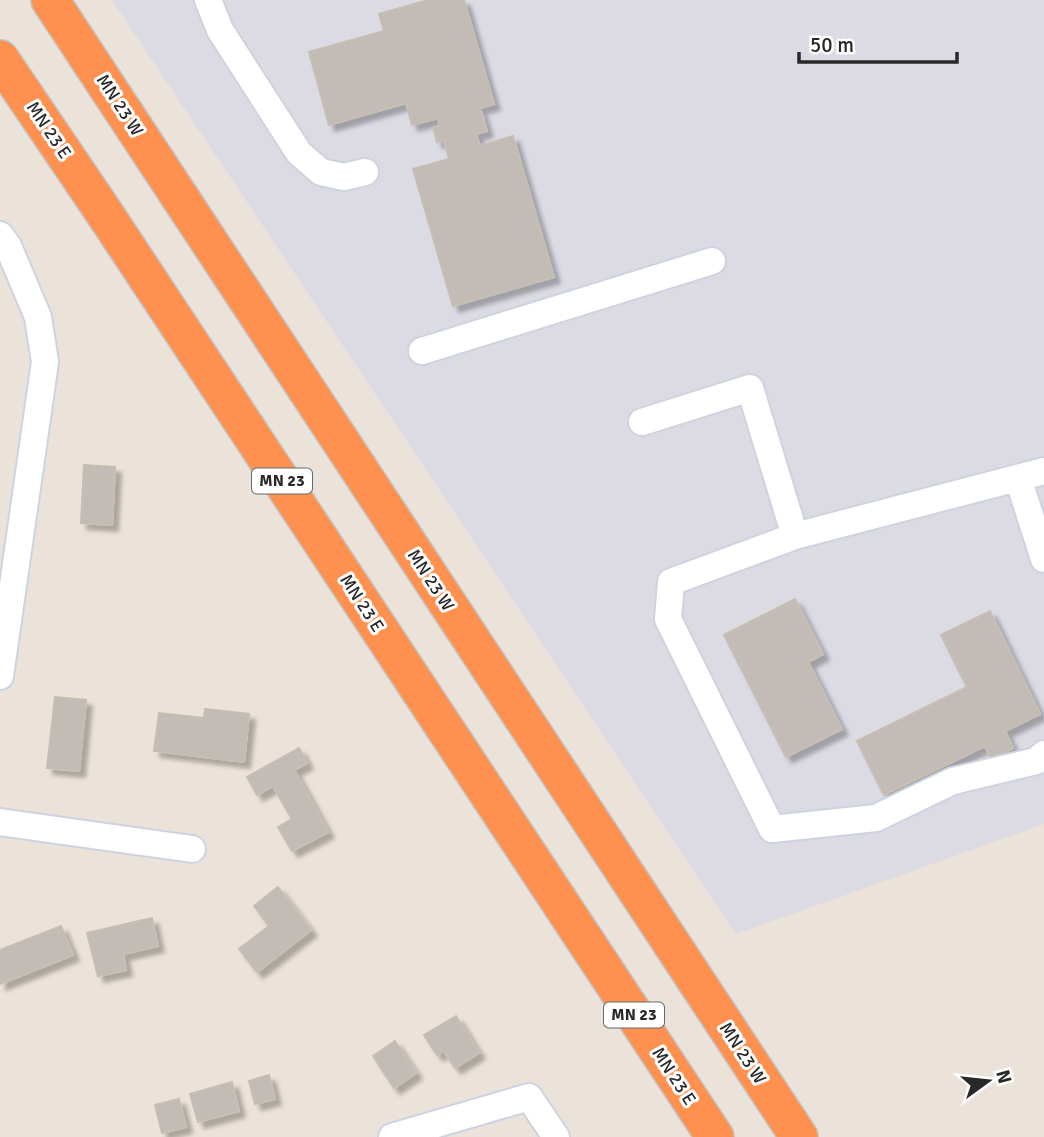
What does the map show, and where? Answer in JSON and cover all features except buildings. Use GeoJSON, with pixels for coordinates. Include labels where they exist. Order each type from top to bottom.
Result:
{"type":"FeatureCollection","features":[{"type":"Feature","properties":{"kind":"highway","name":"MN 23 W"},"geometry":{"type":"LineString","coordinates":[[57,10],[799,1137]]}},
{"type":"Feature","properties":{"kind":"highway","name":"MN 23 E"},"geometry":{"type":"LineString","coordinates":[[4,64],[715,1137]]}},
{"type":"Feature","properties":{"kind":"street"},"geometry":{"type":"LineString","coordinates":[[208,0],[220,30],[299,153],[321,172],[344,177],[365,173]]}},
{"type":"Feature","properties":{"kind":"street"},"geometry":{"type":"LineString","coordinates":[[0,235],[9,246],[38,317],[45,362],[0,676]]}},
{"type":"Feature","properties":{"kind":"street"},"geometry":{"type":"LineString","coordinates":[[422,351],[712,261]]}},
{"type":"Feature","properties":{"kind":"street"},"geometry":{"type":"LineString","coordinates":[[642,422],[750,388],[795,536]]}},
{"type":"Feature","properties":{"kind":"street"},"geometry":{"type":"LineString","coordinates":[[1044,471],[795,536],[671,582],[668,619],[772,829],[876,818],[953,781],[1036,761],[1044,754]]}},
{"type":"Feature","properties":{"kind":"street"},"geometry":{"type":"LineString","coordinates":[[1018,478],[1044,559]]}},
{"type":"Feature","properties":{"kind":"street"},"geometry":{"type":"LineString","coordinates":[[0,822],[192,849]]}},
{"type":"Feature","properties":{"kind":"street"},"geometry":{"type":"LineString","coordinates":[[392,1137],[529,1097],[556,1137]]}},
{"type":"Feature","properties":{"kind":"shaded area"},"geometry":{"type":"Polygon","coordinates":[[[112,0],[1044,0],[1044,824],[736,934],[112,0]]]}}]}
